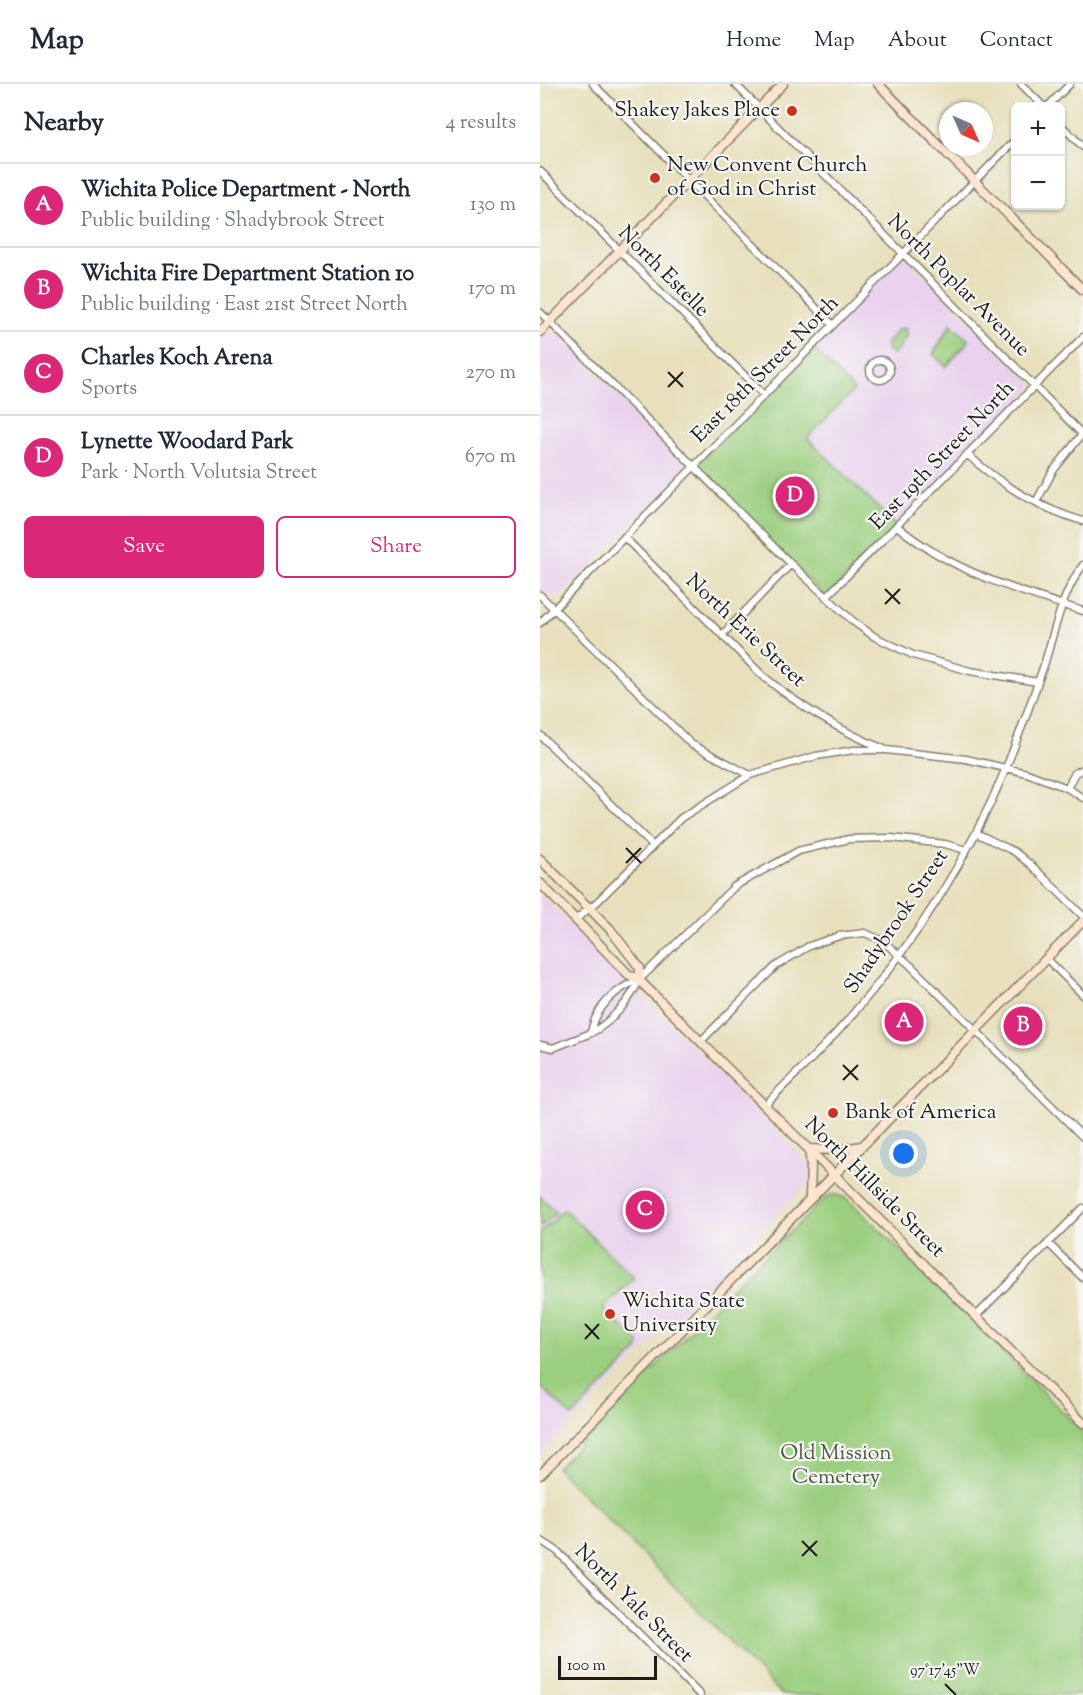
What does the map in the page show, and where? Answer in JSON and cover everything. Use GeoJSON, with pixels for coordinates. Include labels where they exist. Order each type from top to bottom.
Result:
{"type":"FeatureCollection","features":[{"type":"Feature","properties":{"kind":"main road"},"geometry":{"type":"LineString","coordinates":[[540,332],[783,84]]}},
{"type":"Feature","properties":{"kind":"main road"},"geometry":{"type":"LineString","coordinates":[[878,84],[1083,290]]}},
{"type":"Feature","properties":{"kind":"main road","name":"North Hillside Street"},"geometry":{"type":"LineString","coordinates":[[540,859],[610,929],[640,968],[639,980]]}},
{"type":"Feature","properties":{"kind":"main road","name":"North Hillside Street"},"geometry":{"type":"LineString","coordinates":[[540,883],[628,974],[639,980],[701,1041],[1083,1423]]}},
{"type":"Feature","properties":{"kind":"main road"},"geometry":{"type":"LineString","coordinates":[[540,1475],[1083,921]]}},
{"type":"Feature","properties":{"kind":"main road"},"geometry":{"type":"LineString","coordinates":[[810,1197],[812,1166],[809,1149],[835,1150],[863,1145]]}},
{"type":"Feature","properties":{"kind":"street"},"geometry":{"type":"LineString","coordinates":[[593,84],[833,325]]}},
{"type":"Feature","properties":{"kind":"street","name":"North Poplar Avenue"},"geometry":{"type":"LineString","coordinates":[[735,84],[1083,433]]}},
{"type":"Feature","properties":{"kind":"street"},"geometry":{"type":"LineString","coordinates":[[1020,84],[1040,102]]}},
{"type":"Feature","properties":{"kind":"street"},"geometry":{"type":"LineString","coordinates":[[1050,102],[1070,84]]}},
{"type":"Feature","properties":{"kind":"street"},"geometry":{"type":"LineString","coordinates":[[1065,129],[1083,147]]}},
{"type":"Feature","properties":{"kind":"street","name":"East 18th Street North"},"geometry":{"type":"LineString","coordinates":[[540,623],[1011,144]]}},
{"type":"Feature","properties":{"kind":"street","name":"North Estelle"},"geometry":{"type":"LineString","coordinates":[[540,171],[764,395]]}},
{"type":"Feature","properties":{"kind":"street"},"geometry":{"type":"LineString","coordinates":[[540,312],[791,564],[854,622],[875,637],[914,655],[970,671],[1038,682]]}},
{"type":"Feature","properties":{"kind":"street","name":"East 19th Street North"},"geometry":{"type":"LineString","coordinates":[[826,597],[1083,337]]}},
{"type":"Feature","properties":{"kind":"street"},"geometry":{"type":"LineString","coordinates":[[1036,502],[1053,471],[1083,433]]}},
{"type":"Feature","properties":{"kind":"street"},"geometry":{"type":"LineString","coordinates":[[967,454],[982,469],[1008,487],[1036,502],[1083,521]]}},
{"type":"Feature","properties":{"kind":"street"},"geometry":{"type":"LineString","coordinates":[[897,526],[916,542],[958,566],[991,580],[1083,611]]}},
{"type":"Feature","properties":{"kind":"street","name":"North Erie Street"},"geometry":{"type":"LineString","coordinates":[[624,537],[762,675],[817,717],[886,750]]}},
{"type":"Feature","properties":{"kind":"street"},"geometry":{"type":"LineString","coordinates":[[723,634],[791,564]]}},
{"type":"Feature","properties":{"kind":"street","name":"Shadybrook Street"},"geometry":{"type":"LineString","coordinates":[[765,1105],[846,1022],[899,955],[934,904],[966,850],[1006,768],[1038,682],[1063,605],[1083,565]]}},
{"type":"Feature","properties":{"kind":"street"},"geometry":{"type":"LineString","coordinates":[[540,595],[692,744],[750,775]]}},
{"type":"Feature","properties":{"kind":"street"},"geometry":{"type":"LineString","coordinates":[[540,735],[652,845]]}},
{"type":"Feature","properties":{"kind":"street"},"geometry":{"type":"LineString","coordinates":[[575,920],[681,818],[750,775],[816,756],[854,750],[886,750],[966,759],[1027,773],[1067,788],[1083,798]]}},
{"type":"Feature","properties":{"kind":"street"},"geometry":{"type":"LineString","coordinates":[[1067,788],[1076,772],[1083,769]]}},
{"type":"Feature","properties":{"kind":"street"},"geometry":{"type":"LineString","coordinates":[[976,833],[1015,852],[1083,916]]}},
{"type":"Feature","properties":{"kind":"street"},"geometry":{"type":"LineString","coordinates":[[540,1045],[554,1048],[598,1029],[632,996],[639,980],[735,886],[798,851],[849,839],[891,838],[945,844],[966,850]]}},
{"type":"Feature","properties":{"kind":"street"},"geometry":{"type":"LineString","coordinates":[[701,1041],[776,966],[809,946],[839,936],[865,933],[883,941],[899,955],[1083,1137]]}},
{"type":"Feature","properties":{"kind":"street"},"geometry":{"type":"LineString","coordinates":[[1046,958],[1083,995]]}},
{"type":"Feature","properties":{"kind":"street"},"geometry":{"type":"LineString","coordinates":[[591,1033],[593,1021],[602,1007],[624,985],[639,980]]}},
{"type":"Feature","properties":{"kind":"street"},"geometry":{"type":"LineString","coordinates":[[976,1316],[1083,1208]]}},
{"type":"Feature","properties":{"kind":"street"},"geometry":{"type":"LineString","coordinates":[[1048,1243],[1083,1278]]}},
{"type":"Feature","properties":{"kind":"street","name":"North Yale Street"},"geometry":{"type":"LineString","coordinates":[[540,1540],[556,1551],[700,1695]]}},
{"type":"Feature","properties":{"kind":"shaded area"},"geometry":{"type":"Polygon","coordinates":[[[903,253],[1034,386],[897,526],[807,438],[854,390],[812,347],[903,253]]]}},
{"type":"Feature","properties":{"kind":"shaded area"},"geometry":{"type":"Polygon","coordinates":[[[549,332],[562,338],[687,465],[684,471],[557,600],[540,587],[540,340],[549,332]]]}},
{"type":"Feature","properties":{"kind":"shaded area","name":"Wichita State University"},"geometry":{"type":"Polygon","coordinates":[[[540,893],[818,1173],[540,1456],[540,893]]]}},
{"type":"Feature","properties":{"kind":"green space"},"geometry":{"type":"Polygon","coordinates":[[[951,324],[969,341],[946,367],[933,354],[951,324]]]}},
{"type":"Feature","properties":{"kind":"green space"},"geometry":{"type":"Polygon","coordinates":[[[905,328],[907,336],[893,354],[887,349],[887,343],[898,329],[905,328]]]}},
{"type":"Feature","properties":{"kind":"green space"},"geometry":{"type":"Polygon","coordinates":[[[812,347],[854,390],[807,438],[897,526],[826,597],[694,467],[812,347]]]}},
{"type":"Feature","properties":{"kind":"green space","name":"Old Mission Cemetery"},"geometry":{"type":"Polygon","coordinates":[[[833,1194],[846,1198],[884,1234],[1083,1432],[1083,1695],[782,1695],[557,1468],[751,1269],[827,1197],[833,1194]]]}},
{"type":"Feature","properties":{"kind":"green space"},"geometry":{"type":"Polygon","coordinates":[[[540,1196],[556,1212],[540,1227],[540,1196]]]}},
{"type":"Feature","properties":{"kind":"green space"},"geometry":{"type":"Polygon","coordinates":[[[564,1209],[634,1278],[603,1309],[639,1342],[638,1350],[572,1417],[540,1386],[540,1233],[564,1209]]]}},
{"type":"Feature","properties":{"kind":"place","name":"Shakey Jakes Place"},"geometry":{"type":"Point","coordinates":[792,111]}},
{"type":"Feature","properties":{"kind":"place","name":"New Convent Church of God in Christ"},"geometry":{"type":"Point","coordinates":[655,178]}},
{"type":"Feature","properties":{"kind":"place","name":"Lynette Woodard Park"},"geometry":{"type":"Point","coordinates":[795,496]}},
{"type":"Feature","properties":{"kind":"place","name":"Wichita Police Department - North"},"geometry":{"type":"Point","coordinates":[904,1022]}},
{"type":"Feature","properties":{"kind":"place","name":"Wichita Fire Department Station 10"},"geometry":{"type":"Point","coordinates":[1023,1026]}},
{"type":"Feature","properties":{"kind":"place","name":"Bank of America"},"geometry":{"type":"Point","coordinates":[833,1113]}},
{"type":"Feature","properties":{"kind":"place","name":"Charles Koch Arena"},"geometry":{"type":"Point","coordinates":[645,1210]}},
{"type":"Feature","properties":{"kind":"place","name":"Wichita State University"},"geometry":{"type":"Point","coordinates":[610,1314]}}]}
